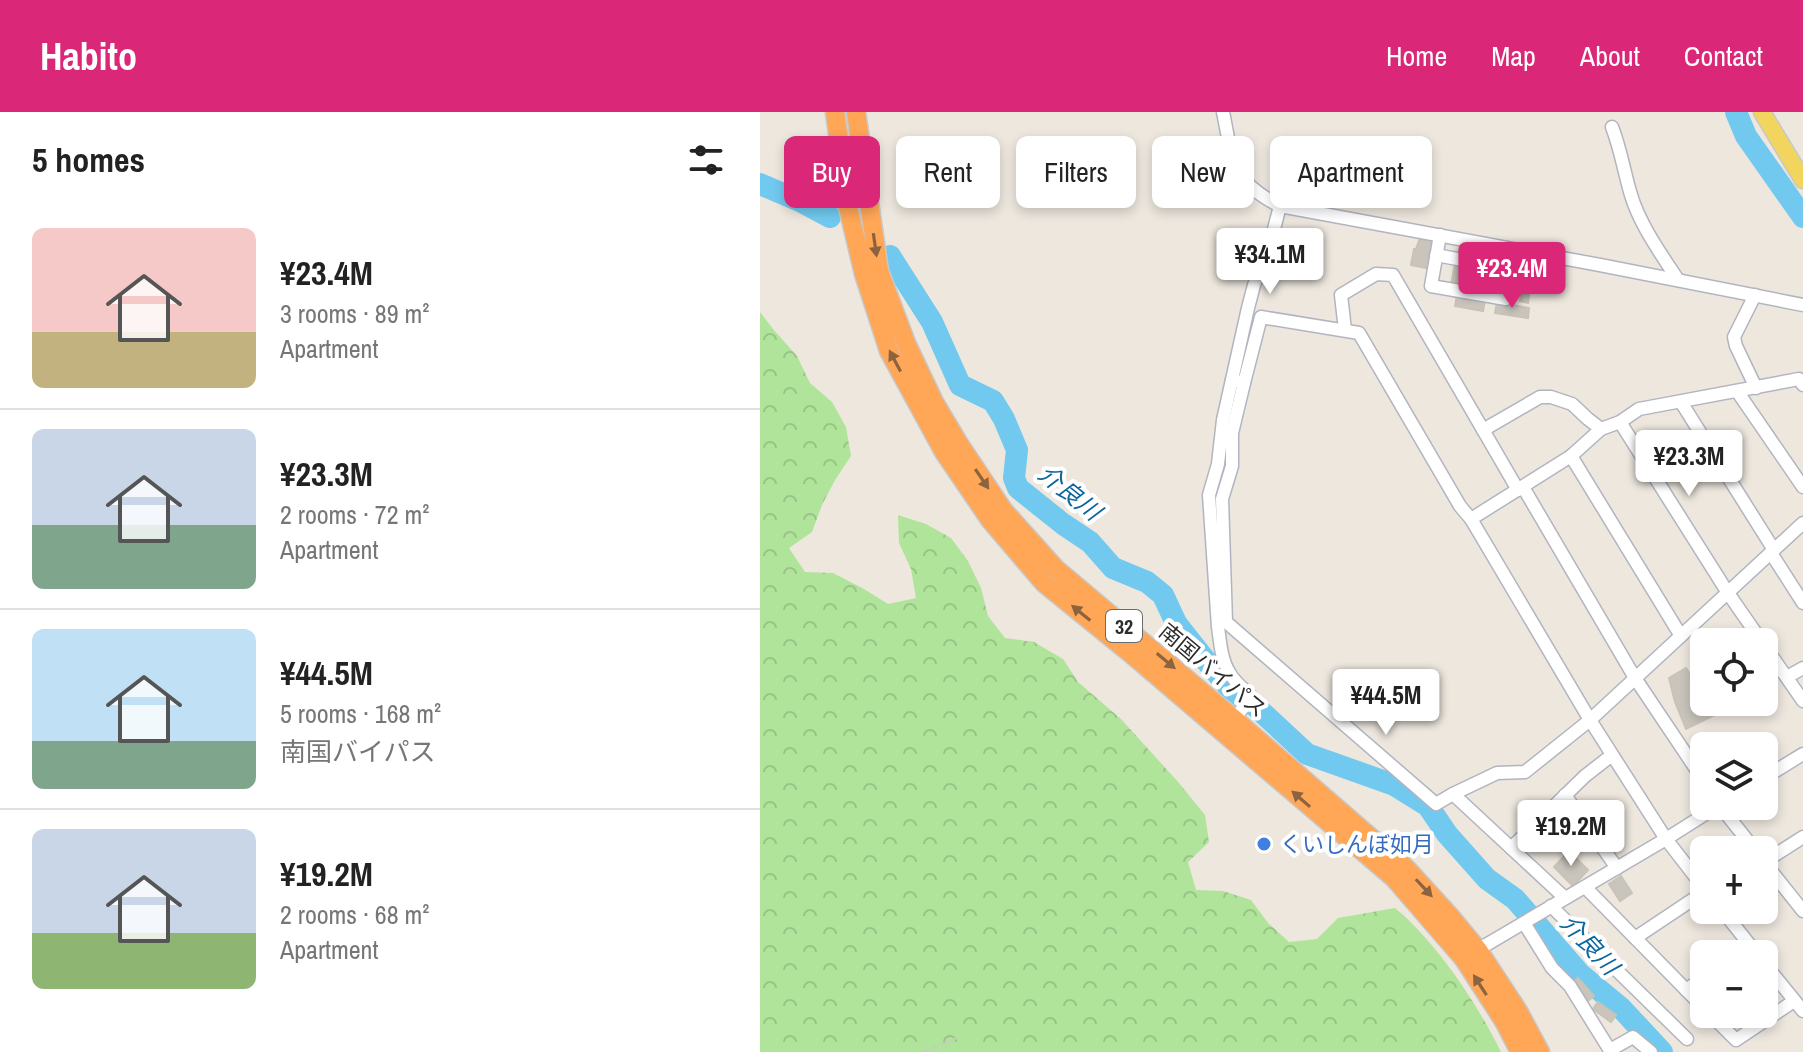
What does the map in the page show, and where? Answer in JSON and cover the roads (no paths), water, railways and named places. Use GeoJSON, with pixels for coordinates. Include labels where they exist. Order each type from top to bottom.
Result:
{"type":"FeatureCollection","features":[{"type":"Feature","properties":{"kind":"highway","name":"南国バイパス"},"geometry":{"type":"LineString","coordinates":[[835,112],[848,207],[864,274],[889,351],[944,452],[991,521],[1044,583],[1394,878],[1471,954],[1518,1011],[1540,1052]]}},
{"type":"Feature","properties":{"kind":"highway","name":"南国バイパス"},"geometry":{"type":"LineString","coordinates":[[856,112],[879,271],[906,343],[934,402],[1003,510],[1056,569],[1407,869],[1449,915],[1520,1052]]}},
{"type":"Feature","properties":{"kind":"main road"},"geometry":{"type":"LineString","coordinates":[[1762,112],[1803,180]]}},
{"type":"Feature","properties":{"kind":"street"},"geometry":{"type":"LineString","coordinates":[[1223,112],[1239,174],[1270,200]]}},
{"type":"Feature","properties":{"kind":"street"},"geometry":{"type":"LineString","coordinates":[[1612,127],[1621,149],[1632,198],[1650,236],[1678,280]]}},
{"type":"Feature","properties":{"kind":"street"},"geometry":{"type":"LineString","coordinates":[[1279,208],[1269,248],[1254,285],[1238,381],[1232,466],[1222,499],[1226,622],[1436,804],[1497,773],[1525,772],[1590,720],[1803,523]]}},
{"type":"Feature","properties":{"kind":"street"},"geometry":{"type":"LineString","coordinates":[[1291,208],[1803,305]]}},
{"type":"Feature","properties":{"kind":"street"},"geometry":{"type":"LineString","coordinates":[[1436,255],[1511,269],[1506,299],[1431,286],[1436,255],[1440,235]]}},
{"type":"Feature","properties":{"kind":"street"},"geometry":{"type":"LineString","coordinates":[[1345,330],[1341,295],[1376,274],[1393,275],[1483,430],[1635,678],[1690,760]]}},
{"type":"Feature","properties":{"kind":"street"},"geometry":{"type":"LineString","coordinates":[[1755,295],[1734,337],[1756,388]]}},
{"type":"Feature","properties":{"kind":"street"},"geometry":{"type":"LineString","coordinates":[[1234,719],[1252,697],[1231,676],[1226,666],[1218,627],[1209,495],[1218,464],[1223,420],[1261,317],[1359,333],[1590,720],[1690,871]]}},
{"type":"Feature","properties":{"kind":"street"},"geometry":{"type":"LineString","coordinates":[[1471,519],[1571,456],[1601,429],[1620,422],[1639,409],[1802,381]]}},
{"type":"Feature","properties":{"kind":"street"},"geometry":{"type":"LineString","coordinates":[[1737,391],[1803,487]]}},
{"type":"Feature","properties":{"kind":"street"},"geometry":{"type":"LineString","coordinates":[[1483,430],[1540,397],[1572,404],[1601,429]]}},
{"type":"Feature","properties":{"kind":"street"},"geometry":{"type":"LineString","coordinates":[[1681,402],[1803,603]]}},
{"type":"Feature","properties":{"kind":"street"},"geometry":{"type":"LineString","coordinates":[[1620,422],[1752,628]]}},
{"type":"Feature","properties":{"kind":"street"},"geometry":{"type":"LineString","coordinates":[[1571,456],[1681,636]]}},
{"type":"Feature","properties":{"kind":"street"},"geometry":{"type":"LineString","coordinates":[[1778,664],[1803,701]]}},
{"type":"Feature","properties":{"kind":"street"},"geometry":{"type":"LineString","coordinates":[[1787,677],[1803,668]]}},
{"type":"Feature","properties":{"kind":"street"},"geometry":{"type":"LineString","coordinates":[[1778,769],[1803,754]]}},
{"type":"Feature","properties":{"kind":"street"},"geometry":{"type":"LineString","coordinates":[[1511,848],[1585,776],[1612,755]]}},
{"type":"Feature","properties":{"kind":"street"},"geometry":{"type":"LineString","coordinates":[[1453,794],[1565,898]]}},
{"type":"Feature","properties":{"kind":"street"},"geometry":{"type":"LineString","coordinates":[[1565,795],[1617,868]]}},
{"type":"Feature","properties":{"kind":"street"},"geometry":{"type":"LineString","coordinates":[[1471,954],[1697,820]]}},
{"type":"Feature","properties":{"kind":"street"},"geometry":{"type":"LineString","coordinates":[[1730,820],[1744,836]]}},
{"type":"Feature","properties":{"kind":"street"},"geometry":{"type":"LineString","coordinates":[[1803,837],[1764,862],[1803,911]]}},
{"type":"Feature","properties":{"kind":"street"},"geometry":{"type":"LineString","coordinates":[[1585,887],[1690,994]]}},
{"type":"Feature","properties":{"kind":"street"},"geometry":{"type":"LineString","coordinates":[[1635,938],[1690,900]]}},
{"type":"Feature","properties":{"kind":"street"},"geometry":{"type":"LineString","coordinates":[[1546,910],[1687,1039]]}},
{"type":"Feature","properties":{"kind":"street"},"geometry":{"type":"LineString","coordinates":[[1526,922],[1552,968],[1570,986],[1610,1051],[1633,1037],[1651,1052]]}},
{"type":"Feature","properties":{"kind":"street"},"geometry":{"type":"LineString","coordinates":[[1733,924],[1746,940]]}},
{"type":"Feature","properties":{"kind":"street"},"geometry":{"type":"LineString","coordinates":[[1778,981],[1798,1006],[1778,1017]]}},
{"type":"Feature","properties":{"kind":"street"},"geometry":{"type":"LineString","coordinates":[[1686,990],[1690,987]]}},
{"type":"Feature","properties":{"kind":"street"},"geometry":{"type":"LineString","coordinates":[[1724,1028],[1736,1040],[1758,1028]]}},
{"type":"Feature","properties":{"kind":"waterway"},"geometry":{"type":"LineString","coordinates":[[1736,112],[1746,136],[1803,217]]}},
{"type":"Feature","properties":{"kind":"waterway","name":"介良川"},"geometry":{"type":"LineString","coordinates":[[760,184],[830,217]]}},
{"type":"Feature","properties":{"kind":"waterway","name":"介良川"},"geometry":{"type":"LineString","coordinates":[[890,256],[932,322],[960,385],[993,401],[1004,419],[1017,450],[1014,478],[1018,488],[1090,542],[1113,568],[1147,582],[1163,595],[1176,623],[1229,687],[1244,699]]}},
{"type":"Feature","properties":{"kind":"waterway","name":"介良川"},"geometry":{"type":"LineString","coordinates":[[1254,705],[1307,754],[1394,785],[1428,806],[1447,834],[1487,879],[1515,899],[1580,974],[1621,1008],[1662,1052]]}},
{"type":"Feature","properties":{"kind":"place","name":"くいしんぼ如月"},"geometry":{"type":"Point","coordinates":[1264,844]}}]}
